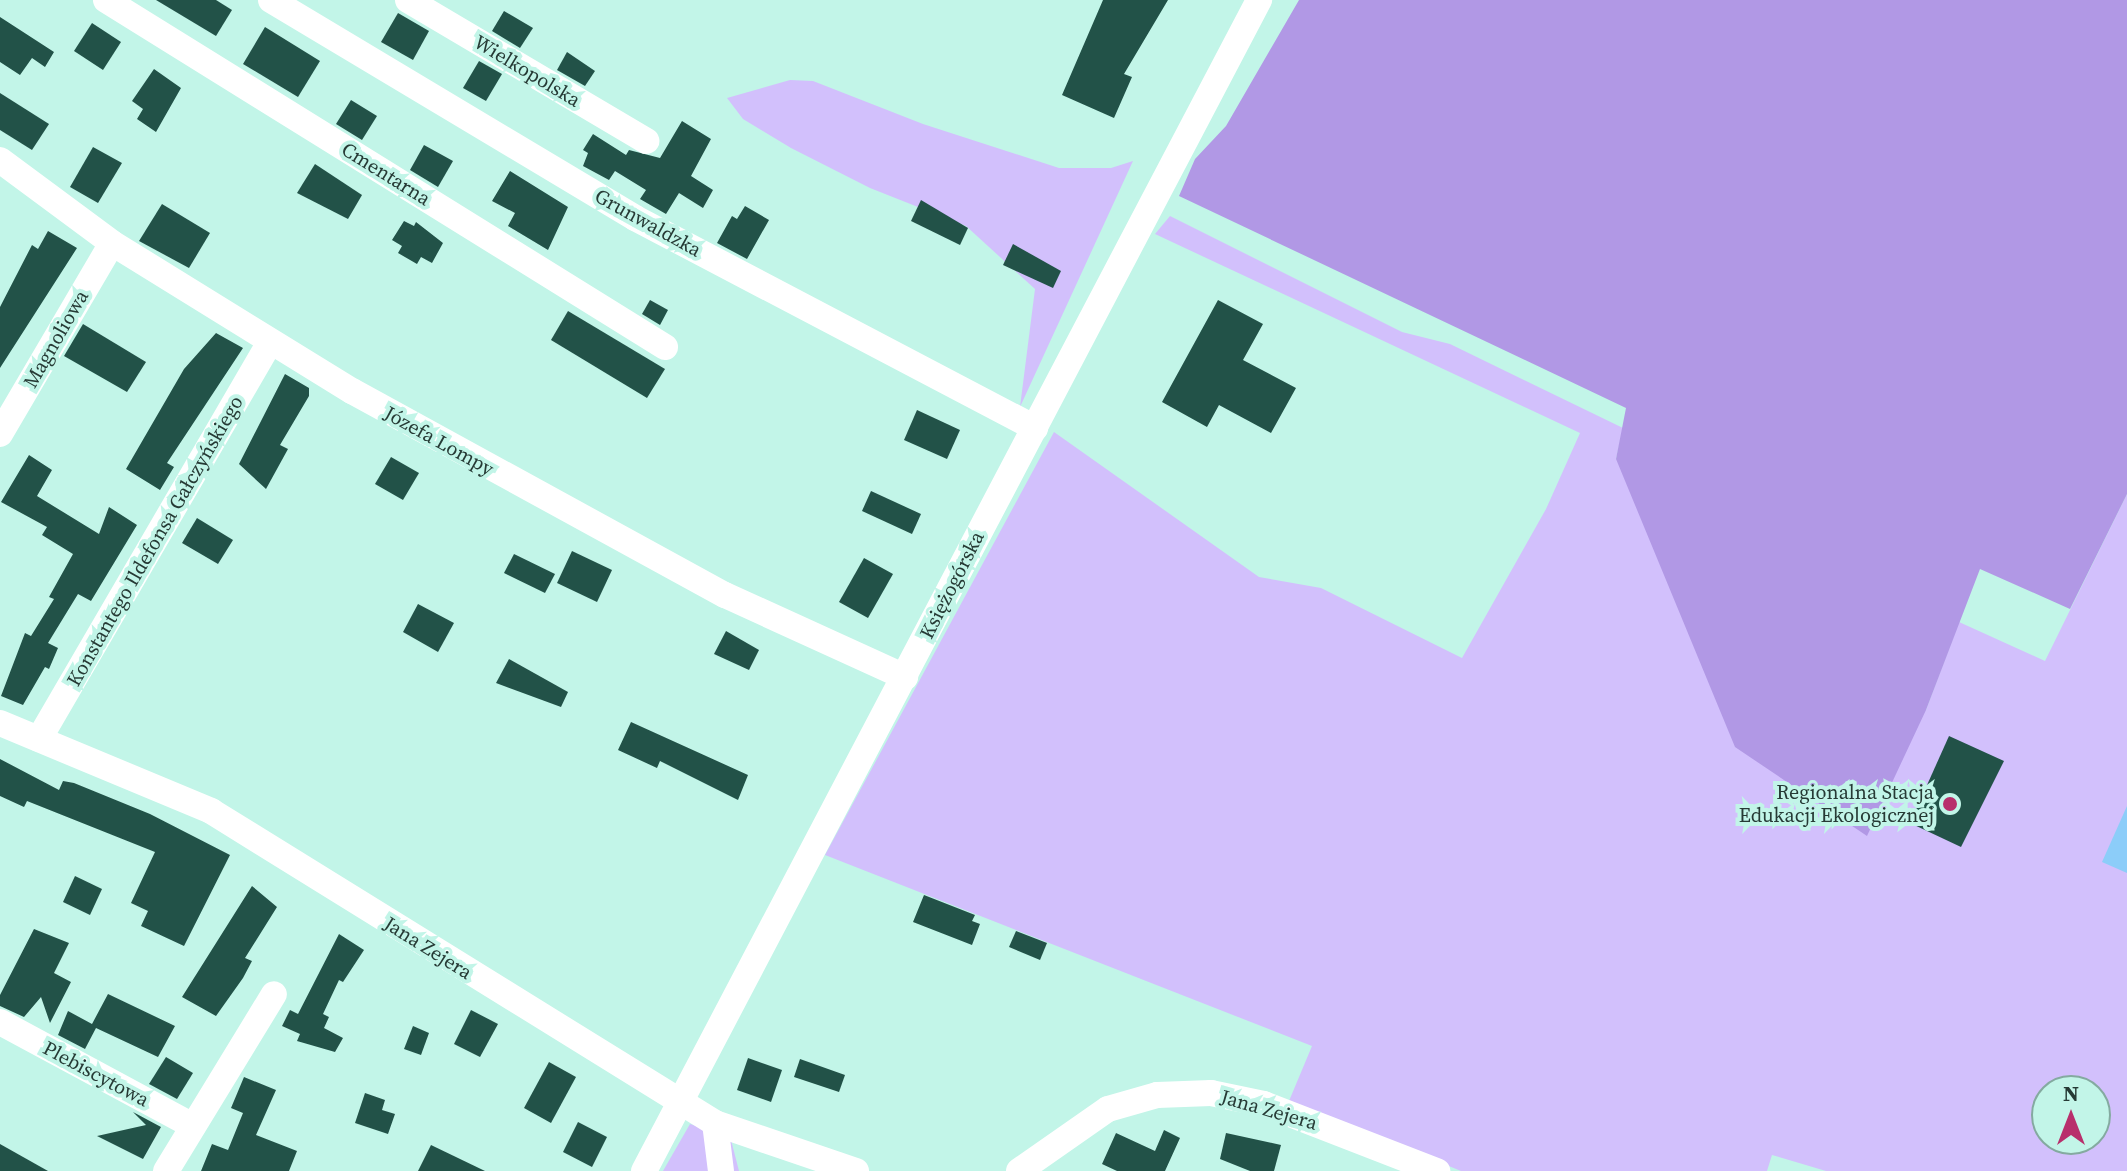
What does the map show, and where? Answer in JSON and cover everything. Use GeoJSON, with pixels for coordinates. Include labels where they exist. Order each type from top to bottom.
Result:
{"type":"FeatureCollection","features":[{"type":"Feature","properties":{"kind":"street","name":"Cmentarna"},"geometry":{"type":"LineString","coordinates":[[106,0],[665,347]]}},
{"type":"Feature","properties":{"kind":"street","name":"Grunwaldzka"},"geometry":{"type":"LineString","coordinates":[[271,0],[635,218],[1035,428]]}},
{"type":"Feature","properties":{"kind":"street","name":"Wielkopolska"},"geometry":{"type":"LineString","coordinates":[[408,0],[646,141]]}},
{"type":"Feature","properties":{"kind":"street","name":"Księżogórska"},"geometry":{"type":"LineString","coordinates":[[644,1171],[678,1100],[905,677],[1259,0]]}},
{"type":"Feature","properties":{"kind":"street","name":"Józefa Lompy"},"geometry":{"type":"LineString","coordinates":[[0,160],[112,243],[270,342],[478,464],[725,595],[905,677]]}},
{"type":"Feature","properties":{"kind":"street","name":"Magnoliowa"},"geometry":{"type":"LineString","coordinates":[[0,434],[112,243]]}},
{"type":"Feature","properties":{"kind":"street","name":"Konstantego Ildefonsa Gałczyńskiego"},"geometry":{"type":"LineString","coordinates":[[39,739],[270,342]]}},
{"type":"Feature","properties":{"kind":"street","name":"Jana Zejera"},"geometry":{"type":"LineString","coordinates":[[0,723],[211,811],[715,1123],[856,1171]]}},
{"type":"Feature","properties":{"kind":"street"},"geometry":{"type":"LineString","coordinates":[[166,1171],[274,994]]}},
{"type":"Feature","properties":{"kind":"street","name":"Plebiscytowa"},"geometry":{"type":"LineString","coordinates":[[0,1022],[193,1126]]}},
{"type":"Feature","properties":{"kind":"street","name":"Jana Zejera"},"geometry":{"type":"LineString","coordinates":[[1019,1171],[1108,1109],[1157,1095],[1211,1093],[1264,1104],[1437,1171]]}},
{"type":"Feature","properties":{"kind":"street"},"geometry":{"type":"LineString","coordinates":[[715,1123],[721,1171]]}},
{"type":"Feature","properties":{"kind":"shaded area"},"geometry":{"type":"Polygon","coordinates":[[[1299,0],[2127,0],[2127,494],[2070,609],[1980,569],[1926,710],[1867,836],[1735,747],[1616,459],[1626,408],[1179,196],[1195,159],[1226,126],[1299,0]]]}},
{"type":"Feature","properties":{"kind":"shaded area"},"geometry":{"type":"Polygon","coordinates":[[[790,80],[813,81],[923,124],[1059,168],[1111,168],[1133,161],[1020,407],[1035,289],[966,226],[870,188],[791,148],[743,119],[727,98],[790,80]]]}},
{"type":"Feature","properties":{"kind":"shaded area"},"geometry":{"type":"Polygon","coordinates":[[[1170,216],[1402,332],[1450,344],[1623,428],[1616,459],[1926,710],[1959,622],[2045,661],[2127,494],[2127,1171],[1826,1171],[1772,1155],[1767,1171],[1461,1171],[1289,1101],[1312,1046],[825,855],[1054,432],[1259,577],[1321,588],[1462,658],[1546,509],[1580,433],[1155,234],[1170,216]]]}},
{"type":"Feature","properties":{"kind":"shaded area"},"geometry":{"type":"Polygon","coordinates":[[[690,1124],[730,1136],[739,1171],[663,1171],[690,1124]]]}},
{"type":"Feature","properties":{"kind":"water"},"geometry":{"type":"Polygon","coordinates":[[[2127,806],[2127,873],[2102,862],[2127,806]]]}},
{"type":"Feature","properties":{"kind":"building"},"geometry":{"type":"Polygon","coordinates":[[[156,0],[216,0],[232,10],[216,36],[156,0]]]}},
{"type":"Feature","properties":{"kind":"building"},"geometry":{"type":"Polygon","coordinates":[[[1103,0],[1168,0],[1124,74],[1132,77],[1114,118],[1062,95],[1103,0]]]}},
{"type":"Feature","properties":{"kind":"building"},"geometry":{"type":"Polygon","coordinates":[[[504,11],[533,28],[520,48],[492,31],[504,11]]]}},
{"type":"Feature","properties":{"kind":"building"},"geometry":{"type":"Polygon","coordinates":[[[398,13],[429,31],[413,60],[381,42],[398,13]]]}},
{"type":"Feature","properties":{"kind":"building"},"geometry":{"type":"Polygon","coordinates":[[[0,17],[54,52],[45,67],[32,58],[20,75],[0,62],[0,17]]]}},
{"type":"Feature","properties":{"kind":"building"},"geometry":{"type":"Polygon","coordinates":[[[92,23],[121,42],[103,70],[74,51],[92,23]]]}},
{"type":"Feature","properties":{"kind":"building"},"geometry":{"type":"Polygon","coordinates":[[[265,27],[320,61],[298,97],[243,64],[265,27]]]}},
{"type":"Feature","properties":{"kind":"building"},"geometry":{"type":"Polygon","coordinates":[[[567,52],[595,71],[585,86],[557,70],[567,52]]]}},
{"type":"Feature","properties":{"kind":"building"},"geometry":{"type":"Polygon","coordinates":[[[479,61],[502,74],[486,101],[463,88],[479,61]]]}},
{"type":"Feature","properties":{"kind":"building"},"geometry":{"type":"Polygon","coordinates":[[[154,69],[181,88],[156,132],[137,119],[143,109],[132,101],[154,69]]]}},
{"type":"Feature","properties":{"kind":"building"},"geometry":{"type":"Polygon","coordinates":[[[0,93],[49,124],[32,150],[0,130],[0,93]]]}},
{"type":"Feature","properties":{"kind":"building"},"geometry":{"type":"Polygon","coordinates":[[[351,100],[377,116],[362,140],[336,124],[351,100]]]}},
{"type":"Feature","properties":{"kind":"building"},"geometry":{"type":"Polygon","coordinates":[[[682,121],[711,139],[691,176],[713,190],[703,208],[679,193],[666,214],[640,199],[646,190],[615,171],[609,180],[583,166],[588,153],[583,150],[593,134],[626,155],[629,150],[660,158],[682,121]]]}},
{"type":"Feature","properties":{"kind":"building"},"geometry":{"type":"Polygon","coordinates":[[[424,145],[453,161],[438,187],[410,170],[424,145]]]}},
{"type":"Feature","properties":{"kind":"building"},"geometry":{"type":"Polygon","coordinates":[[[93,147],[122,163],[98,203],[70,187],[93,147]]]}},
{"type":"Feature","properties":{"kind":"building"},"geometry":{"type":"Polygon","coordinates":[[[315,164],[362,195],[348,219],[297,193],[315,164]]]}},
{"type":"Feature","properties":{"kind":"building"},"geometry":{"type":"Polygon","coordinates":[[[510,171],[568,207],[548,250],[508,226],[515,213],[492,201],[510,171]]]}},
{"type":"Feature","properties":{"kind":"building"},"geometry":{"type":"Polygon","coordinates":[[[921,200],[968,228],[960,245],[911,221],[921,200]]]}},
{"type":"Feature","properties":{"kind":"building"},"geometry":{"type":"Polygon","coordinates":[[[162,204],[210,233],[189,268],[139,241],[162,204]]]}},
{"type":"Feature","properties":{"kind":"building"},"geometry":{"type":"Polygon","coordinates":[[[745,206],[769,220],[747,259],[717,243],[732,216],[737,219],[745,206]]]}},
{"type":"Feature","properties":{"kind":"building"},"geometry":{"type":"Polygon","coordinates":[[[404,221],[414,226],[416,222],[443,243],[432,263],[421,257],[417,264],[398,253],[402,246],[392,240],[404,221]]]}},
{"type":"Feature","properties":{"kind":"building"},"geometry":{"type":"Polygon","coordinates":[[[48,231],[77,248],[0,368],[0,307],[32,245],[38,249],[48,231]]]}},
{"type":"Feature","properties":{"kind":"building"},"geometry":{"type":"Polygon","coordinates":[[[1013,244],[1061,271],[1053,288],[1003,265],[1013,244]]]}},
{"type":"Feature","properties":{"kind":"building"},"geometry":{"type":"Polygon","coordinates":[[[650,300],[668,310],[660,325],[642,314],[650,300]]]}},
{"type":"Feature","properties":{"kind":"building"},"geometry":{"type":"Polygon","coordinates":[[[1218,300],[1263,324],[1243,360],[1296,388],[1271,433],[1219,405],[1207,427],[1162,402],[1218,300]]]}},
{"type":"Feature","properties":{"kind":"building"},"geometry":{"type":"Polygon","coordinates":[[[568,311],[665,369],[647,398],[551,340],[568,311]]]}},
{"type":"Feature","properties":{"kind":"building"},"geometry":{"type":"Polygon","coordinates":[[[83,324],[146,362],[127,392],[64,356],[83,324]]]}},
{"type":"Feature","properties":{"kind":"building"},"geometry":{"type":"Polygon","coordinates":[[[216,333],[243,348],[167,463],[174,467],[160,490],[126,469],[184,369],[216,333]]]}},
{"type":"Feature","properties":{"kind":"building"},"geometry":{"type":"Polygon","coordinates":[[[285,374],[309,388],[309,396],[280,445],[288,449],[266,489],[239,464],[285,374]]]}},
{"type":"Feature","properties":{"kind":"building"},"geometry":{"type":"Polygon","coordinates":[[[917,410],[960,430],[947,459],[904,440],[917,410]]]}},
{"type":"Feature","properties":{"kind":"building"},"geometry":{"type":"Polygon","coordinates":[[[29,455],[52,470],[37,496],[99,534],[109,507],[137,525],[91,601],[78,594],[48,643],[58,648],[49,669],[45,667],[23,705],[1,696],[25,633],[31,636],[54,599],[49,597],[73,554],[42,535],[47,527],[1,502],[29,455]]]}},
{"type":"Feature","properties":{"kind":"building"},"geometry":{"type":"Polygon","coordinates":[[[391,457],[419,473],[403,500],[375,484],[391,457]]]}},
{"type":"Feature","properties":{"kind":"building"},"geometry":{"type":"Polygon","coordinates":[[[871,491],[921,514],[912,534],[862,511],[871,491]]]}},
{"type":"Feature","properties":{"kind":"building"},"geometry":{"type":"Polygon","coordinates":[[[197,518],[233,540],[218,564],[182,543],[197,518]]]}},
{"type":"Feature","properties":{"kind":"building"},"geometry":{"type":"Polygon","coordinates":[[[572,551],[612,570],[597,602],[557,583],[572,551]]]}},
{"type":"Feature","properties":{"kind":"building"},"geometry":{"type":"Polygon","coordinates":[[[514,554],[555,574],[545,593],[504,573],[514,554]]]}},
{"type":"Feature","properties":{"kind":"building"},"geometry":{"type":"Polygon","coordinates":[[[864,558],[893,574],[868,618],[839,602],[864,558]]]}},
{"type":"Feature","properties":{"kind":"building"},"geometry":{"type":"Polygon","coordinates":[[[418,604],[454,623],[438,652],[403,632],[418,604]]]}},
{"type":"Feature","properties":{"kind":"building"},"geometry":{"type":"Polygon","coordinates":[[[726,631],[759,650],[749,670],[714,654],[726,631]]]}},
{"type":"Feature","properties":{"kind":"building"},"geometry":{"type":"Polygon","coordinates":[[[509,659],[568,692],[561,707],[496,683],[509,659]]]}},
{"type":"Feature","properties":{"kind":"building"},"geometry":{"type":"Polygon","coordinates":[[[631,722],[748,775],[738,800],[660,761],[657,768],[618,750],[631,722]]]}},
{"type":"Feature","properties":{"kind":"building","name":"Regionalna Stacja Edukacji Ekologicznej"},"geometry":{"type":"Polygon","coordinates":[[[1949,736],[2004,761],[1961,847],[1910,823],[1949,736]]]}},
{"type":"Feature","properties":{"kind":"building"},"geometry":{"type":"Polygon","coordinates":[[[0,759],[59,790],[63,781],[74,783],[150,814],[230,855],[184,946],[141,926],[148,911],[131,903],[155,852],[27,801],[24,807],[0,796],[0,759]]]}},
{"type":"Feature","properties":{"kind":"building"},"geometry":{"type":"Polygon","coordinates":[[[75,876],[102,889],[90,915],[63,902],[75,876]]]}},
{"type":"Feature","properties":{"kind":"building"},"geometry":{"type":"Polygon","coordinates":[[[252,886],[277,907],[245,958],[252,961],[243,978],[216,1016],[182,997],[252,886]]]}},
{"type":"Feature","properties":{"kind":"building"},"geometry":{"type":"Polygon","coordinates":[[[924,895],[975,915],[972,921],[980,924],[972,945],[913,922],[924,895]]]}},
{"type":"Feature","properties":{"kind":"building"},"geometry":{"type":"Polygon","coordinates":[[[34,929],[69,943],[54,973],[71,982],[50,1023],[41,997],[24,1017],[0,1006],[0,995],[34,929]]]}},
{"type":"Feature","properties":{"kind":"building"},"geometry":{"type":"Polygon","coordinates":[[[1016,931],[1047,943],[1040,960],[1009,947],[1016,931]]]}},
{"type":"Feature","properties":{"kind":"building"},"geometry":{"type":"Polygon","coordinates":[[[339,934],[364,950],[343,982],[339,980],[323,1014],[329,1017],[324,1028],[343,1038],[335,1052],[297,1041],[300,1034],[282,1026],[290,1010],[298,1014],[339,934]]]}},
{"type":"Feature","properties":{"kind":"building"},"geometry":{"type":"Polygon","coordinates":[[[108,994],[175,1026],[158,1057],[96,1028],[85,1049],[58,1035],[68,1011],[92,1024],[108,994]]]}},
{"type":"Feature","properties":{"kind":"building"},"geometry":{"type":"Polygon","coordinates":[[[471,1010],[498,1024],[480,1057],[454,1044],[471,1010]]]}},
{"type":"Feature","properties":{"kind":"building"},"geometry":{"type":"Polygon","coordinates":[[[413,1026],[429,1033],[421,1055],[404,1049],[413,1026]]]}},
{"type":"Feature","properties":{"kind":"building"},"geometry":{"type":"Polygon","coordinates":[[[166,1057],[193,1073],[177,1099],[149,1084],[166,1057]]]}},
{"type":"Feature","properties":{"kind":"building"},"geometry":{"type":"Polygon","coordinates":[[[748,1058],[782,1070],[771,1102],[737,1090],[748,1058]]]}},
{"type":"Feature","properties":{"kind":"building"},"geometry":{"type":"Polygon","coordinates":[[[800,1059],[845,1075],[839,1092],[794,1077],[800,1059]]]}},
{"type":"Feature","properties":{"kind":"building"},"geometry":{"type":"Polygon","coordinates":[[[549,1062],[576,1077],[551,1123],[524,1108],[549,1062]]]}},
{"type":"Feature","properties":{"kind":"building"},"geometry":{"type":"Polygon","coordinates":[[[244,1077],[276,1090],[256,1135],[297,1151],[289,1171],[201,1171],[212,1144],[228,1150],[243,1113],[231,1108],[244,1077]]]}},
{"type":"Feature","properties":{"kind":"building"},"geometry":{"type":"Polygon","coordinates":[[[365,1093],[385,1100],[382,1110],[395,1114],[388,1134],[355,1123],[365,1093]]]}},
{"type":"Feature","properties":{"kind":"building"},"geometry":{"type":"Polygon","coordinates":[[[133,1112],[161,1127],[143,1159],[97,1136],[146,1125],[133,1112]]]}},
{"type":"Feature","properties":{"kind":"building"},"geometry":{"type":"Polygon","coordinates":[[[578,1122],[607,1137],[592,1167],[563,1152],[578,1122]]]}},
{"type":"Feature","properties":{"kind":"building"},"geometry":{"type":"Polygon","coordinates":[[[1164,1130],[1180,1138],[1165,1171],[1117,1171],[1102,1164],[1116,1133],[1155,1151],[1164,1130]]]}},
{"type":"Feature","properties":{"kind":"building"},"geometry":{"type":"Polygon","coordinates":[[[1226,1133],[1281,1145],[1274,1171],[1250,1171],[1220,1159],[1226,1133]]]}},
{"type":"Feature","properties":{"kind":"building"},"geometry":{"type":"Polygon","coordinates":[[[0,1144],[48,1171],[0,1171],[0,1144]]]}},
{"type":"Feature","properties":{"kind":"building"},"geometry":{"type":"Polygon","coordinates":[[[431,1145],[485,1171],[418,1171],[431,1145]]]}},
{"type":"Feature","properties":{"kind":"place","name":"Regionalna Stacja Edukacji Ekologicznej"},"geometry":{"type":"Point","coordinates":[1950,804]}}]}
